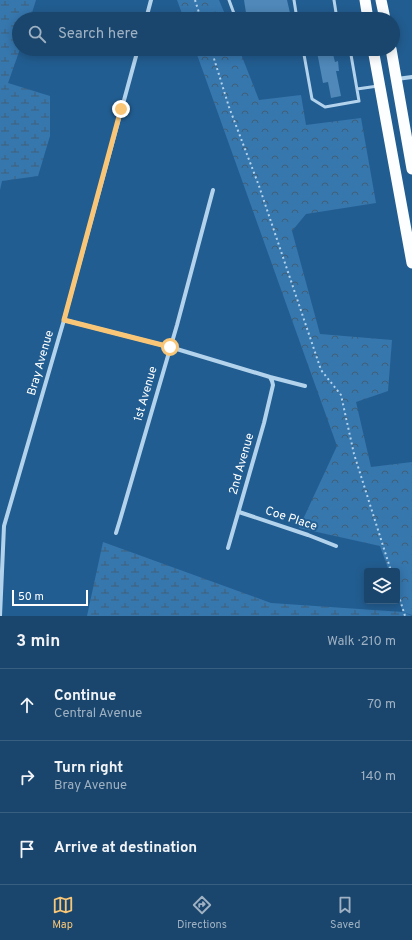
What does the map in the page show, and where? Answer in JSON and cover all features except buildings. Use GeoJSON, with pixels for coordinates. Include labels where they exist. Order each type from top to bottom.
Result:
{"type":"FeatureCollection","features":[{"type":"Feature","properties":{"kind":"highway"},"geometry":{"type":"LineString","coordinates":[[364,0],[367,12]]}},
{"type":"Feature","properties":{"kind":"highway"},"geometry":{"type":"LineString","coordinates":[[382,0],[384,12]]}},
{"type":"Feature","properties":{"kind":"highway"},"geometry":{"type":"LineString","coordinates":[[374,56],[412,263]]}},
{"type":"Feature","properties":{"kind":"highway"},"geometry":{"type":"LineString","coordinates":[[392,56],[412,169]]}},
{"type":"Feature","properties":{"kind":"street"},"geometry":{"type":"LineString","coordinates":[[148,12],[151,0]]}},
{"type":"Feature","properties":{"kind":"street","name":"Bray Avenue"},"geometry":{"type":"LineString","coordinates":[[0,616],[4,526],[64,320],[136,56]]}},
{"type":"Feature","properties":{"kind":"street"},"geometry":{"type":"LineString","coordinates":[[396,79],[412,76]]}},
{"type":"Feature","properties":{"kind":"street","name":"1st Avenue"},"geometry":{"type":"LineString","coordinates":[[116,533],[170,347],[213,190]]}},
{"type":"Feature","properties":{"kind":"street"},"geometry":{"type":"LineString","coordinates":[[64,320],[170,347],[305,386]]}},
{"type":"Feature","properties":{"kind":"street","name":"2nd Avenue"},"geometry":{"type":"LineString","coordinates":[[228,548],[264,423],[272,385],[270,377]]}},
{"type":"Feature","properties":{"kind":"street","name":"Coe Place"},"geometry":{"type":"LineString","coordinates":[[239,512],[336,546]]}},
{"type":"Feature","properties":{"kind":"lane"},"geometry":{"type":"LineString","coordinates":[[229,0],[233,12]]}},
{"type":"Feature","properties":{"kind":"lane"},"geometry":{"type":"LineString","coordinates":[[294,0],[297,12]]}},
{"type":"Feature","properties":{"kind":"lane"},"geometry":{"type":"LineString","coordinates":[[334,0],[336,12]]}},
{"type":"Feature","properties":{"kind":"lane"},"geometry":{"type":"LineString","coordinates":[[304,56],[312,99],[325,107],[359,101],[351,56]]}},
{"type":"Feature","properties":{"kind":"lane"},"geometry":{"type":"LineString","coordinates":[[357,90],[380,86]]}},
{"type":"Feature","properties":{"kind":"path"},"geometry":{"type":"LineString","coordinates":[[195,0],[199,12]]}},
{"type":"Feature","properties":{"kind":"path"},"geometry":{"type":"LineString","coordinates":[[213,56],[229,107],[258,186],[321,370],[341,394],[350,438],[359,471],[390,568]]}},
{"type":"Feature","properties":{"kind":"path"},"geometry":{"type":"LineString","coordinates":[[400,600],[405,616]]}},
{"type":"Feature","properties":{"kind":"green space"},"geometry":{"type":"Polygon","coordinates":[[[0,0],[36,0],[32,12],[12,12],[12,56],[18,56],[8,83],[50,96],[50,136],[38,176],[2,181],[0,190],[0,0]]]}},
{"type":"Feature","properties":{"kind":"green space"},"geometry":{"type":"Polygon","coordinates":[[[177,0],[219,0],[224,12],[181,12],[177,0]]]}},
{"type":"Feature","properties":{"kind":"green space"},"geometry":{"type":"Polygon","coordinates":[[[198,56],[242,56],[259,100],[301,95],[306,125],[361,118],[376,203],[306,214],[292,231],[320,334],[392,340],[388,391],[356,402],[371,467],[412,462],[412,615],[403,612],[400,604],[400,568],[388,568],[380,546],[299,528],[337,446],[198,56]]]}},
{"type":"Feature","properties":{"kind":"green space"},"geometry":{"type":"Polygon","coordinates":[[[103,542],[271,603],[403,612],[412,616],[87,616],[103,542]]]}},
{"type":"Feature","properties":{"kind":"route"},"geometry":{"type":"LineString","coordinates":[[121,109],[64,320],[170,347]]}}]}
